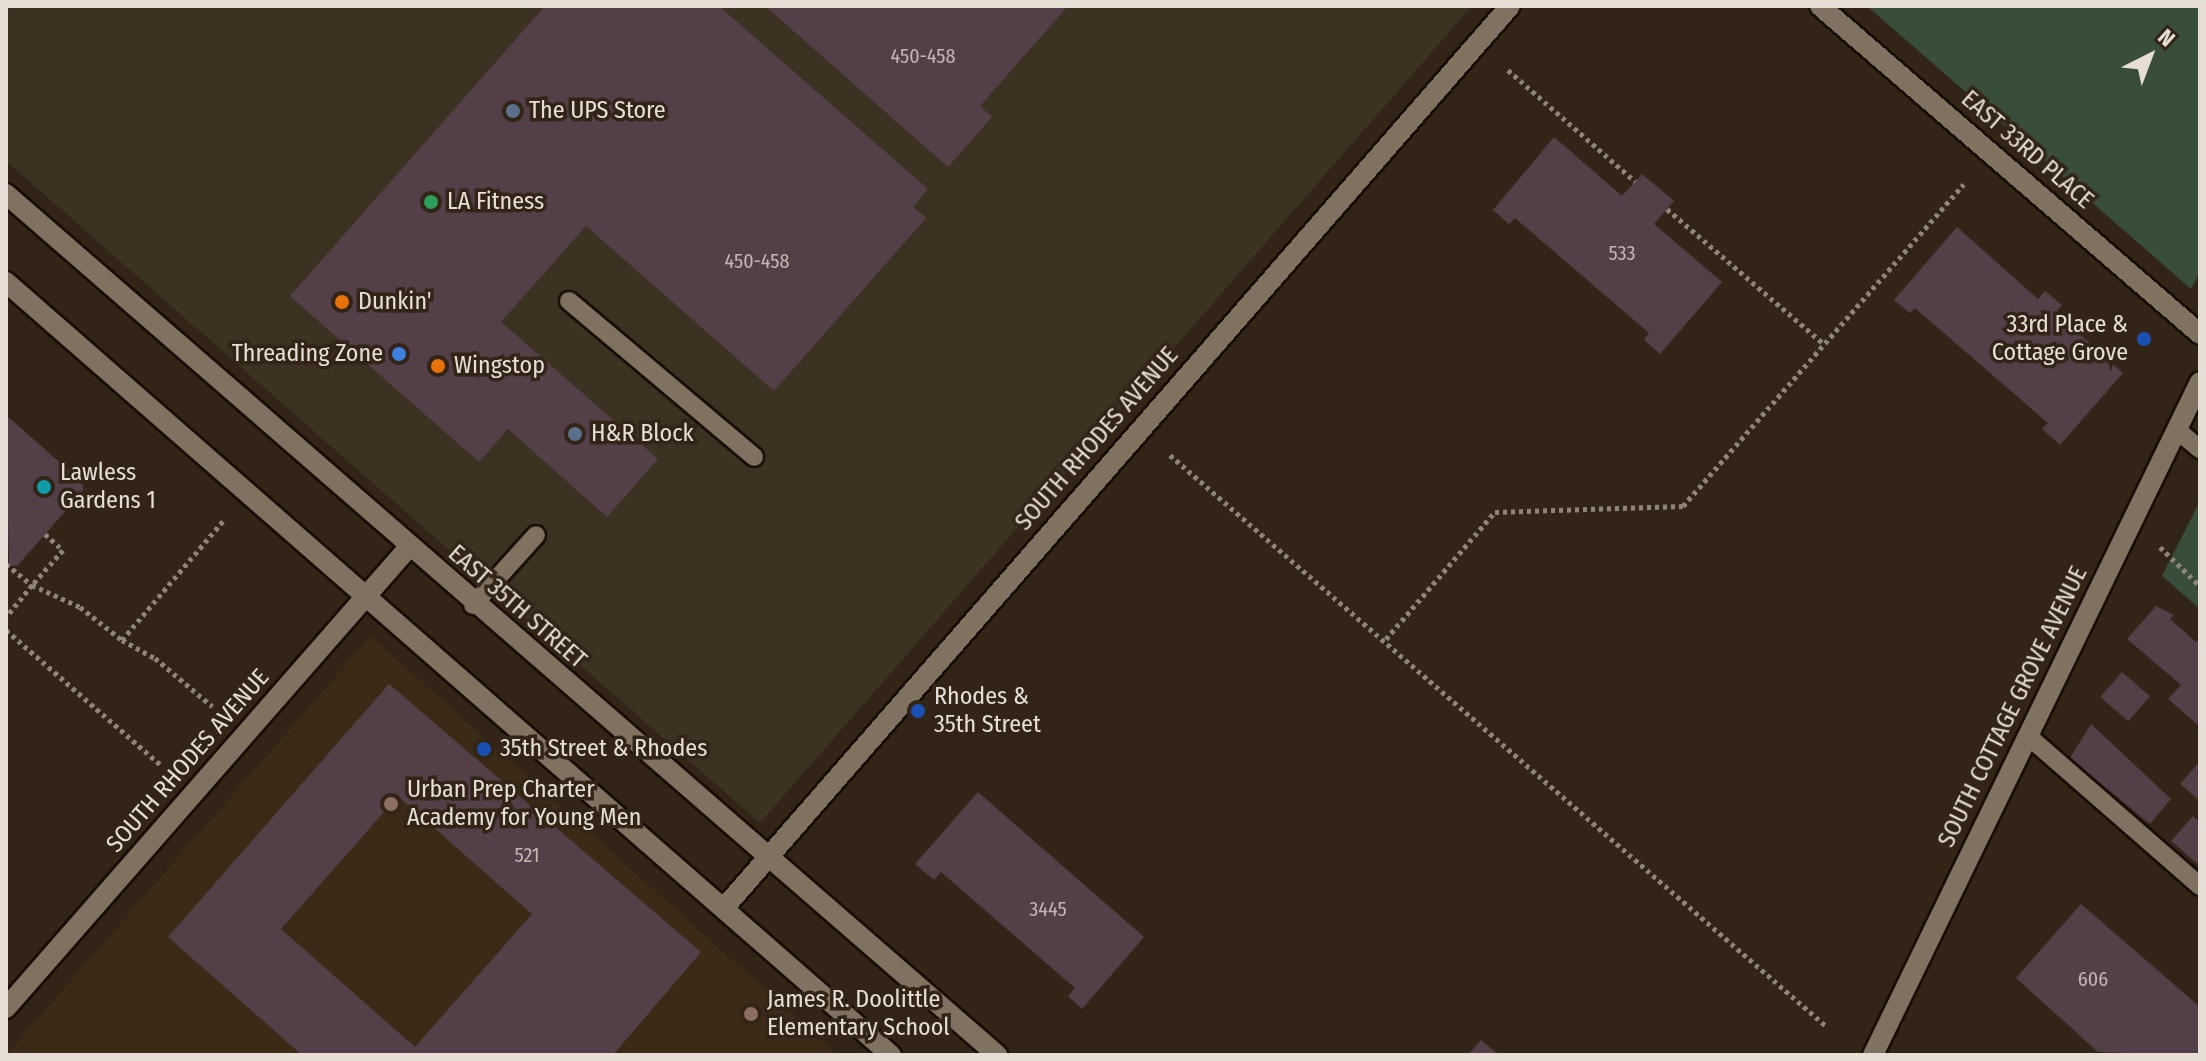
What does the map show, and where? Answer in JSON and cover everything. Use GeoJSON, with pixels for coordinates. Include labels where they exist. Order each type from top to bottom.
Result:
{"type":"FeatureCollection","features":[{"type":"Feature","properties":{"kind":"street","name":"SOUTH RHODES AVENUE"},"geometry":{"type":"LineString","coordinates":[[724,908],[1510,6]]}},
{"type":"Feature","properties":{"kind":"street","name":"EAST 33RD PLACE"},"geometry":{"type":"LineString","coordinates":[[1820,6],[2200,334]]}},
{"type":"Feature","properties":{"kind":"street","name":"EAST 35TH STREET"},"geometry":{"type":"LineString","coordinates":[[6,194],[473,605],[997,1055]]}},
{"type":"Feature","properties":{"kind":"street"},"geometry":{"type":"LineString","coordinates":[[6,282],[891,1055]]}},
{"type":"Feature","properties":{"kind":"street","name":"SOUTH COTTAGE GROVE AVENUE"},"geometry":{"type":"LineString","coordinates":[[1873,1055],[2200,382]]}},
{"type":"Feature","properties":{"kind":"street","name":"SOUTH RHODES AVENUE"},"geometry":{"type":"LineString","coordinates":[[6,1008],[409,547]]}},
{"type":"Feature","properties":{"kind":"lane"},"geometry":{"type":"LineString","coordinates":[[569,301],[754,457]]}},
{"type":"Feature","properties":{"kind":"lane"},"geometry":{"type":"LineString","coordinates":[[2177,430],[2200,449]]}},
{"type":"Feature","properties":{"kind":"lane"},"geometry":{"type":"LineString","coordinates":[[473,605],[536,535]]}},
{"type":"Feature","properties":{"kind":"lane"},"geometry":{"type":"LineString","coordinates":[[2028,736],[2200,886]]}},
{"type":"Feature","properties":{"kind":"path"},"geometry":{"type":"LineString","coordinates":[[1508,70],[1635,181]]}},
{"type":"Feature","properties":{"kind":"path"},"geometry":{"type":"LineString","coordinates":[[1386,639],[1495,512],[1683,506],[1964,184]]}},
{"type":"Feature","properties":{"kind":"path"},"geometry":{"type":"LineString","coordinates":[[1667,209],[1824,344]]}},
{"type":"Feature","properties":{"kind":"path"},"geometry":{"type":"LineString","coordinates":[[1170,455],[1386,639],[1827,1027]]}},
{"type":"Feature","properties":{"kind":"path"},"geometry":{"type":"LineString","coordinates":[[122,640],[223,521]]}},
{"type":"Feature","properties":{"kind":"path"},"geometry":{"type":"LineString","coordinates":[[6,617],[63,550],[45,534]]}},
{"type":"Feature","properties":{"kind":"path"},"geometry":{"type":"LineString","coordinates":[[2160,547],[2200,586]]}},
{"type":"Feature","properties":{"kind":"path"},"geometry":{"type":"LineString","coordinates":[[6,564],[32,585],[80,607],[122,640],[155,658],[212,706]]}},
{"type":"Feature","properties":{"kind":"path"},"geometry":{"type":"LineString","coordinates":[[6,630],[161,765]]}},
{"type":"Feature","properties":{"kind":"shaded area"},"geometry":{"type":"Polygon","coordinates":[[[6,6],[1472,6],[760,823],[6,161],[6,6]]]}},
{"type":"Feature","properties":{"kind":"shaded area","name":"Urban Prep Charter Academy for Young Men"},"geometry":{"type":"Polygon","coordinates":[[[371,636],[838,1055],[6,1055],[371,636]]]}},
{"type":"Feature","properties":{"kind":"green space"},"geometry":{"type":"Polygon","coordinates":[[[1867,6],[2200,6],[2200,273],[2191,289],[1867,6]]]}},
{"type":"Feature","properties":{"kind":"green space"},"geometry":{"type":"Polygon","coordinates":[[[2200,501],[2200,609],[2162,576],[2200,501]]]}},
{"type":"Feature","properties":{"kind":"building"},"geometry":{"type":"Polygon","coordinates":[[[545,6],[719,6],[928,189],[913,207],[926,218],[774,391],[586,226],[501,322],[658,459],[607,517],[508,429],[479,462],[290,296],[545,6]]]}},
{"type":"Feature","properties":{"kind":"building"},"geometry":{"type":"Polygon","coordinates":[[[765,6],[1068,6],[980,106],[992,117],[948,167],[765,6]]]}},
{"type":"Feature","properties":{"kind":"building"},"geometry":{"type":"Polygon","coordinates":[[[1554,137],[1622,196],[1642,174],[1674,201],[1654,224],[1722,282],[1660,354],[1644,340],[1649,333],[1515,218],[1509,224],[1493,210],[1554,137]]]}},
{"type":"Feature","properties":{"kind":"building"},"geometry":{"type":"Polygon","coordinates":[[[1957,227],[2038,299],[2045,291],[2062,305],[2056,313],[2123,373],[2060,445],[2042,429],[2048,423],[1915,308],[1910,313],[1894,300],[1957,227]]]}},
{"type":"Feature","properties":{"kind":"building","name":"Lawless Gardens 1"},"geometry":{"type":"Polygon","coordinates":[[[6,415],[83,483],[83,491],[18,565],[9,566],[6,415]]]}},
{"type":"Feature","properties":{"kind":"building"},"geometry":{"type":"Polygon","coordinates":[[[2156,606],[2174,615],[2170,619],[2196,642],[2200,638],[2200,727],[2168,699],[2181,685],[2127,639],[2156,606]]]}},
{"type":"Feature","properties":{"kind":"building"},"geometry":{"type":"Polygon","coordinates":[[[2122,672],[2150,696],[2128,721],[2100,697],[2122,672]]]}},
{"type":"Feature","properties":{"kind":"building","name":"Urban Prep Charter Academy for Young Men"},"geometry":{"type":"Polygon","coordinates":[[[389,684],[701,952],[613,1055],[302,1055],[168,937],[389,684]],[[398,796],[281,929],[415,1047],[532,914],[398,796]]]}},
{"type":"Feature","properties":{"kind":"building"},"geometry":{"type":"Polygon","coordinates":[[[2091,724],[2171,799],[2150,824],[2070,758],[2091,724]]]}},
{"type":"Feature","properties":{"kind":"building"},"geometry":{"type":"Polygon","coordinates":[[[2200,761],[2200,801],[2180,784],[2200,761]]]}},
{"type":"Feature","properties":{"kind":"building"},"geometry":{"type":"Polygon","coordinates":[[[978,792],[1144,937],[1082,1009],[1068,996],[1075,988],[941,872],[934,880],[915,864],[978,792]]]}},
{"type":"Feature","properties":{"kind":"building"},"geometry":{"type":"Polygon","coordinates":[[[2193,816],[2200,822],[2200,866],[2171,841],[2193,816]]]}},
{"type":"Feature","properties":{"kind":"building"},"geometry":{"type":"Polygon","coordinates":[[[2081,904],[2200,1007],[2200,1055],[2098,1052],[2016,978],[2081,904]]]}},
{"type":"Feature","properties":{"kind":"building"},"geometry":{"type":"Polygon","coordinates":[[[1481,1040],[1499,1055],[1468,1055],[1481,1040]]]}},
{"type":"Feature","properties":{"kind":"place","name":"The UPS Store"},"geometry":{"type":"Point","coordinates":[513,111]}},
{"type":"Feature","properties":{"kind":"place","name":"LA Fitness"},"geometry":{"type":"Point","coordinates":[431,202]}},
{"type":"Feature","properties":{"kind":"place","name":"Dunkin'"},"geometry":{"type":"Point","coordinates":[342,302]}},
{"type":"Feature","properties":{"kind":"place","name":"33rd Place & Cottage Grove"},"geometry":{"type":"Point","coordinates":[2144,339]}},
{"type":"Feature","properties":{"kind":"place","name":"Threading Zone"},"geometry":{"type":"Point","coordinates":[399,354]}},
{"type":"Feature","properties":{"kind":"place","name":"Wingstop"},"geometry":{"type":"Point","coordinates":[438,366]}},
{"type":"Feature","properties":{"kind":"place","name":"H&R Block"},"geometry":{"type":"Point","coordinates":[575,434]}},
{"type":"Feature","properties":{"kind":"place","name":"Lawless Gardens 1"},"geometry":{"type":"Point","coordinates":[44,487]}},
{"type":"Feature","properties":{"kind":"place","name":"Rhodes & 35th Street"},"geometry":{"type":"Point","coordinates":[918,711]}},
{"type":"Feature","properties":{"kind":"place","name":"35th Street & Rhodes"},"geometry":{"type":"Point","coordinates":[484,749]}},
{"type":"Feature","properties":{"kind":"place","name":"Urban Prep Charter Academy for Young Men"},"geometry":{"type":"Point","coordinates":[391,804]}},
{"type":"Feature","properties":{"kind":"place","name":"James R. Doolittle Elementary School"},"geometry":{"type":"Point","coordinates":[751,1014]}}]}
